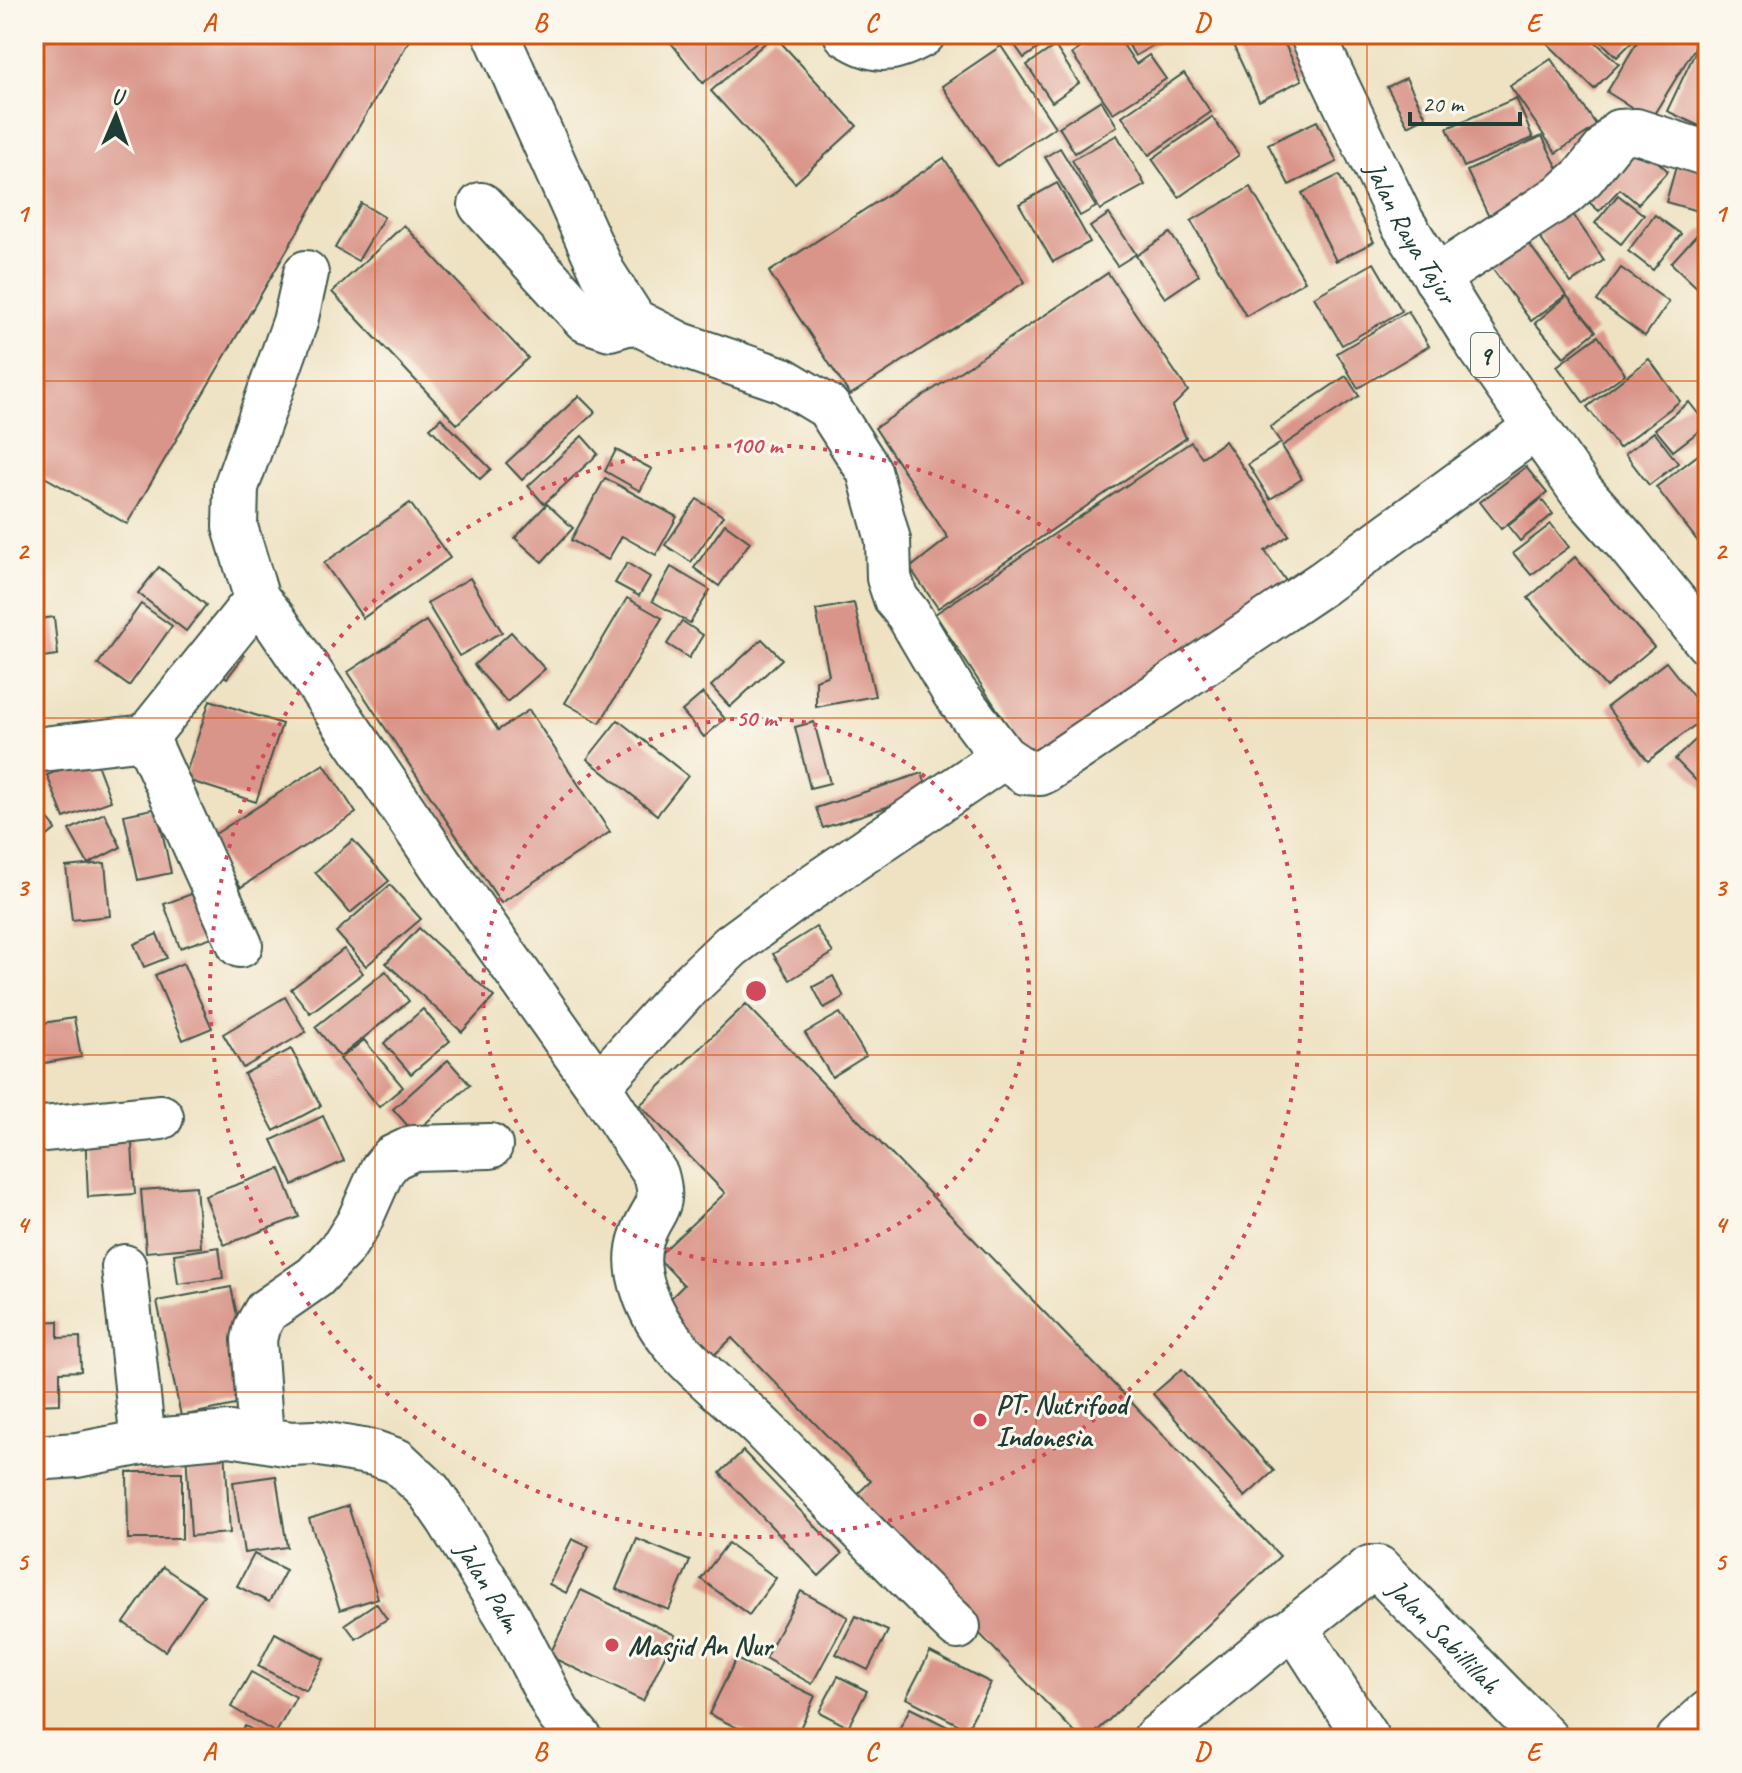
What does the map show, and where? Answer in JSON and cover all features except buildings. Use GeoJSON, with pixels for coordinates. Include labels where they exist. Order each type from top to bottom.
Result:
{"type":"FeatureCollection","features":[{"type":"Feature","properties":{"kind":"main road"},"geometry":{"type":"LineString","coordinates":[[496,34],[603,273],[634,321],[681,345],[783,380],[828,407],[869,471],[888,540],[889,578],[896,599],[954,692],[1003,757],[1025,772],[1040,773],[1046,770],[1323,583],[1535,428]]}},
{"type":"Feature","properties":{"kind":"main road"},"geometry":{"type":"LineString","coordinates":[[846,34],[862,44],[879,49],[901,47],[923,34]]}},
{"type":"Feature","properties":{"kind":"main road","name":"Jalan Raya Tajur"},"geometry":{"type":"LineString","coordinates":[[1312,34],[1402,222],[1436,278],[1535,428],[1581,491],[1708,643]]}},
{"type":"Feature","properties":{"kind":"main road"},"geometry":{"type":"LineString","coordinates":[[1436,278],[1564,194],[1583,177],[1619,132],[1636,131],[1708,154]]}},
{"type":"Feature","properties":{"kind":"main road"},"geometry":{"type":"LineString","coordinates":[[481,205],[586,320],[610,328],[634,321]]}},
{"type":"Feature","properties":{"kind":"main road"},"geometry":{"type":"LineString","coordinates":[[306,273],[295,322],[236,487],[235,527],[257,599],[650,1165],[659,1187],[659,1205],[642,1236],[638,1268],[652,1311],[675,1347],[763,1428],[879,1550],[958,1627]]}},
{"type":"Feature","properties":{"kind":"main road"},"geometry":{"type":"LineString","coordinates":[[34,750],[146,737],[257,599]]}},
{"type":"Feature","properties":{"kind":"main road"},"geometry":{"type":"LineString","coordinates":[[146,737],[240,945]]}},
{"type":"Feature","properties":{"kind":"main road"},"geometry":{"type":"LineString","coordinates":[[598,1086],[684,991],[731,946],[1003,757]]}},
{"type":"Feature","properties":{"kind":"main road"},"geometry":{"type":"LineString","coordinates":[[34,1130],[161,1117]]}},
{"type":"Feature","properties":{"kind":"main road"},"geometry":{"type":"LineString","coordinates":[[261,1438],[254,1340],[266,1311],[315,1277],[344,1246],[359,1222],[382,1170],[392,1158],[413,1148],[490,1146]]}},
{"type":"Feature","properties":{"kind":"main road"},"geometry":{"type":"LineString","coordinates":[[124,1267],[143,1442]]}},
{"type":"Feature","properties":{"kind":"main road","name":"Jalan Palm"},"geometry":{"type":"LineString","coordinates":[[34,1458],[77,1455],[143,1442],[230,1434],[291,1444],[315,1443],[374,1453],[397,1461],[429,1491],[510,1620],[558,1713],[580,1739]]}},
{"type":"Feature","properties":{"kind":"main road","name":"Jalan Sabillillah"},"geometry":{"type":"LineString","coordinates":[[1291,1631],[1370,1568],[1378,1568],[1546,1739]]}},
{"type":"Feature","properties":{"kind":"main road"},"geometry":{"type":"LineString","coordinates":[[1155,1739],[1238,1668],[1291,1631],[1302,1638],[1367,1739]]}},
{"type":"Feature","properties":{"kind":"main road"},"geometry":{"type":"LineString","coordinates":[[1679,1739],[1708,1713]]}},
{"type":"Feature","properties":{"kind":"place","name":"PT. Nutrifood Indonesia"},"geometry":{"type":"Point","coordinates":[980,1420]}},
{"type":"Feature","properties":{"kind":"place","name":"Masjid An Nur"},"geometry":{"type":"Point","coordinates":[612,1645]}}]}
